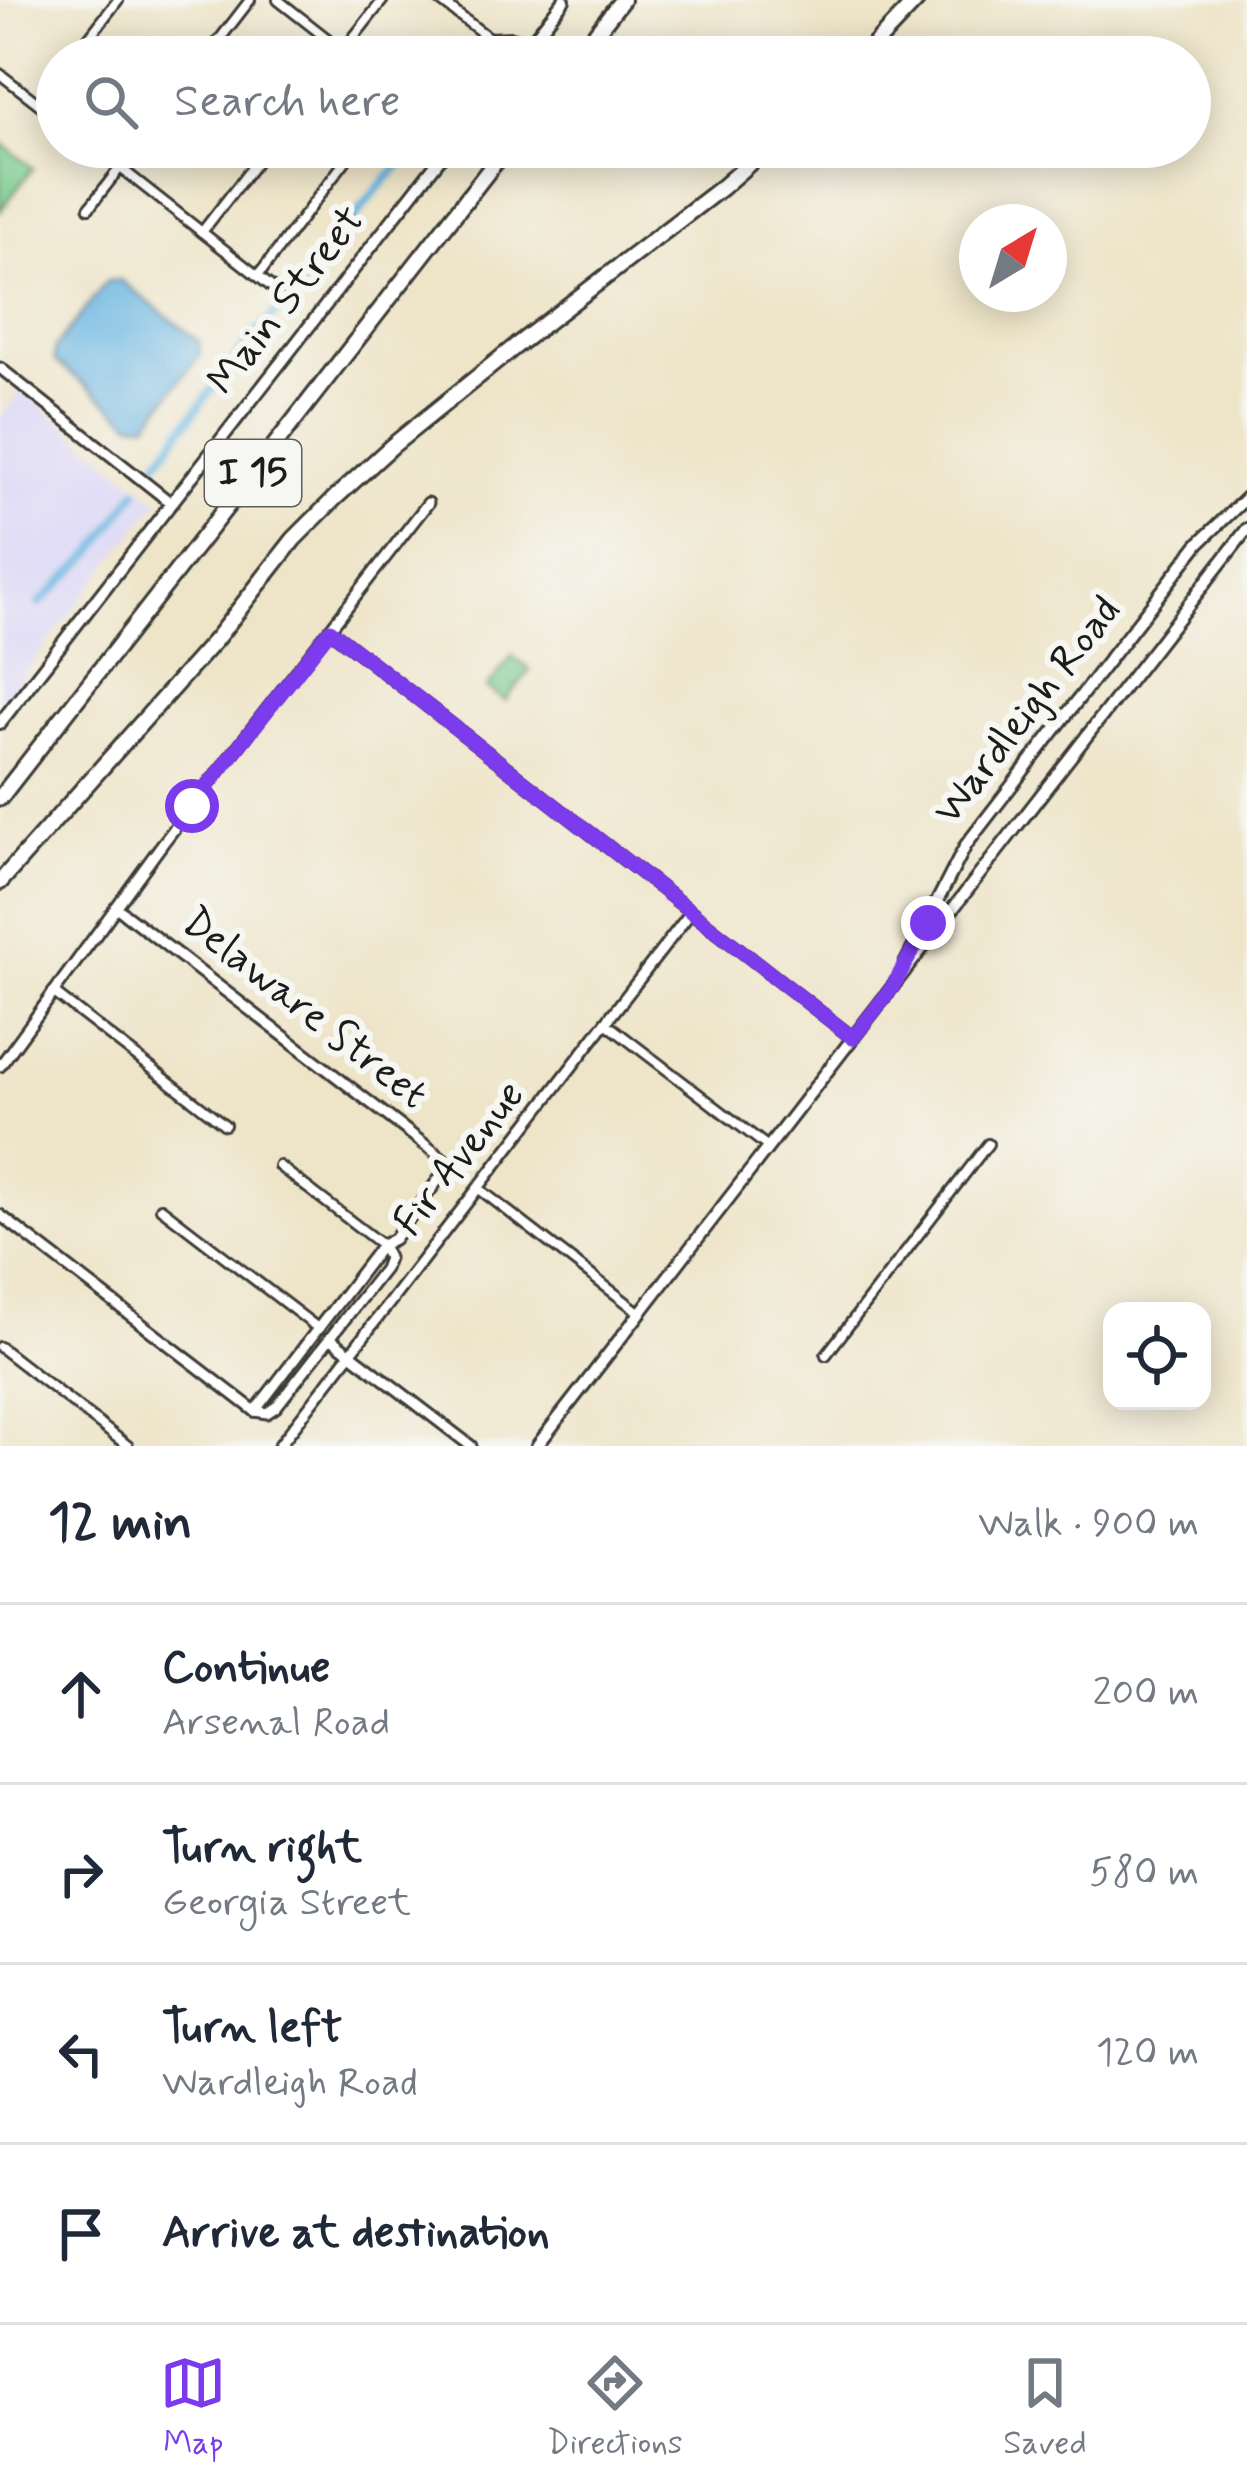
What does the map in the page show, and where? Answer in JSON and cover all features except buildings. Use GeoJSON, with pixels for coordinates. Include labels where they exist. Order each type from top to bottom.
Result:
{"type":"FeatureCollection","features":[{"type":"Feature","properties":{"kind":"highway"},"geometry":{"type":"LineString","coordinates":[[594,36],[622,0]]}},
{"type":"Feature","properties":{"kind":"highway"},"geometry":{"type":"LineString","coordinates":[[883,36],[917,0]]}},
{"type":"Feature","properties":{"kind":"highway","name":"I 15"},"geometry":{"type":"LineString","coordinates":[[0,798],[491,168]]}},
{"type":"Feature","properties":{"kind":"highway","name":"I 15"},"geometry":{"type":"LineString","coordinates":[[0,881],[216,639],[294,538],[336,497],[392,446],[744,168]]}},
{"type":"Feature","properties":{"kind":"highway"},"geometry":{"type":"LineString","coordinates":[[0,892],[53,824]]}},
{"type":"Feature","properties":{"kind":"main road"},"geometry":{"type":"LineString","coordinates":[[535,36],[564,0]]}},
{"type":"Feature","properties":{"kind":"main road","name":"Main Street"},"geometry":{"type":"LineString","coordinates":[[0,723],[433,168]]}},
{"type":"Feature","properties":{"kind":"main road","name":"Wardleigh Road"},"geometry":{"type":"LineString","coordinates":[[892,988],[966,844],[1199,543],[1247,497]]}},
{"type":"Feature","properties":{"kind":"main road","name":"Wardleigh Road"},"geometry":{"type":"LineString","coordinates":[[537,1446],[1247,529]]}},
{"type":"Feature","properties":{"kind":"street"},"geometry":{"type":"LineString","coordinates":[[90,36],[118,0]]}},
{"type":"Feature","properties":{"kind":"street"},"geometry":{"type":"LineString","coordinates":[[222,36],[250,0]]}},
{"type":"Feature","properties":{"kind":"street"},"geometry":{"type":"LineString","coordinates":[[278,0],[319,36]]}},
{"type":"Feature","properties":{"kind":"street"},"geometry":{"type":"LineString","coordinates":[[354,36],[383,0]]}},
{"type":"Feature","properties":{"kind":"street"},"geometry":{"type":"LineString","coordinates":[[439,0],[486,36]]}},
{"type":"Feature","properties":{"kind":"street"},"geometry":{"type":"LineString","coordinates":[[0,74],[36,101]]}},
{"type":"Feature","properties":{"kind":"street"},"geometry":{"type":"LineString","coordinates":[[89,208],[120,168]]}},
{"type":"Feature","properties":{"kind":"street"},"geometry":{"type":"LineString","coordinates":[[122,168],[278,292]]}},
{"type":"Feature","properties":{"kind":"street"},"geometry":{"type":"LineString","coordinates":[[202,232],[252,168]]}},
{"type":"Feature","properties":{"kind":"street"},"geometry":{"type":"LineString","coordinates":[[258,276],[340,168]]}},
{"type":"Feature","properties":{"kind":"street"},"geometry":{"type":"LineString","coordinates":[[0,368],[171,502]]}},
{"type":"Feature","properties":{"kind":"street"},"geometry":{"type":"LineString","coordinates":[[0,1066],[116,907],[428,503]]}},
{"type":"Feature","properties":{"kind":"street"},"geometry":{"type":"LineString","coordinates":[[330,630],[853,1038]]}},
{"type":"Feature","properties":{"kind":"street","name":"Delaware Street"},"geometry":{"type":"LineString","coordinates":[[116,907],[450,1165],[394,1239],[382,1245]]}},
{"type":"Feature","properties":{"kind":"street","name":"Fir Avenue"},"geometry":{"type":"LineString","coordinates":[[279,1446],[692,912]]}},
{"type":"Feature","properties":{"kind":"street"},"geometry":{"type":"LineString","coordinates":[[53,992],[225,1125]]}},
{"type":"Feature","properties":{"kind":"street"},"geometry":{"type":"LineString","coordinates":[[607,1024],[768,1147]]}},
{"type":"Feature","properties":{"kind":"street"},"geometry":{"type":"LineString","coordinates":[[826,1355],[988,1144]]}},
{"type":"Feature","properties":{"kind":"street"},"geometry":{"type":"LineString","coordinates":[[0,1214],[255,1411],[267,1413],[388,1263],[382,1245],[279,1166]]}},
{"type":"Feature","properties":{"kind":"street"},"geometry":{"type":"LineString","coordinates":[[478,1188],[640,1313]]}},
{"type":"Feature","properties":{"kind":"street"},"geometry":{"type":"LineString","coordinates":[[161,1208],[319,1329]]}},
{"type":"Feature","properties":{"kind":"street"},"geometry":{"type":"LineString","coordinates":[[255,1411],[382,1245]]}},
{"type":"Feature","properties":{"kind":"street"},"geometry":{"type":"LineString","coordinates":[[330,1337],[471,1446]]}},
{"type":"Feature","properties":{"kind":"street"},"geometry":{"type":"LineString","coordinates":[[0,1347],[128,1446]]}},
{"type":"Feature","properties":{"kind":"shaded area"},"geometry":{"type":"Polygon","coordinates":[[[21,391],[158,501],[0,704],[0,418],[21,391]]]}},
{"type":"Feature","properties":{"kind":"green space"},"geometry":{"type":"Polygon","coordinates":[[[0,142],[33,168],[0,211],[0,142]]]}},
{"type":"Feature","properties":{"kind":"green space"},"geometry":{"type":"Polygon","coordinates":[[[512,656],[530,670],[505,701],[487,688],[512,656]]]}},
{"type":"Feature","properties":{"kind":"water"},"geometry":{"type":"Polygon","coordinates":[[[120,280],[199,341],[200,355],[148,423],[133,423],[55,361],[55,348],[107,281],[120,280]]]}},
{"type":"Feature","properties":{"kind":"waterway"},"geometry":{"type":"LineString","coordinates":[[155,465],[250,339],[308,279],[397,168]]}},
{"type":"Feature","properties":{"kind":"waterway"},"geometry":{"type":"LineString","coordinates":[[39,604],[94,552],[137,490]]}},
{"type":"Feature","properties":{"kind":"route"},"geometry":{"type":"LineString","coordinates":[[192,806],[330,630],[853,1038],[892,988],[928,923]]}}]}
